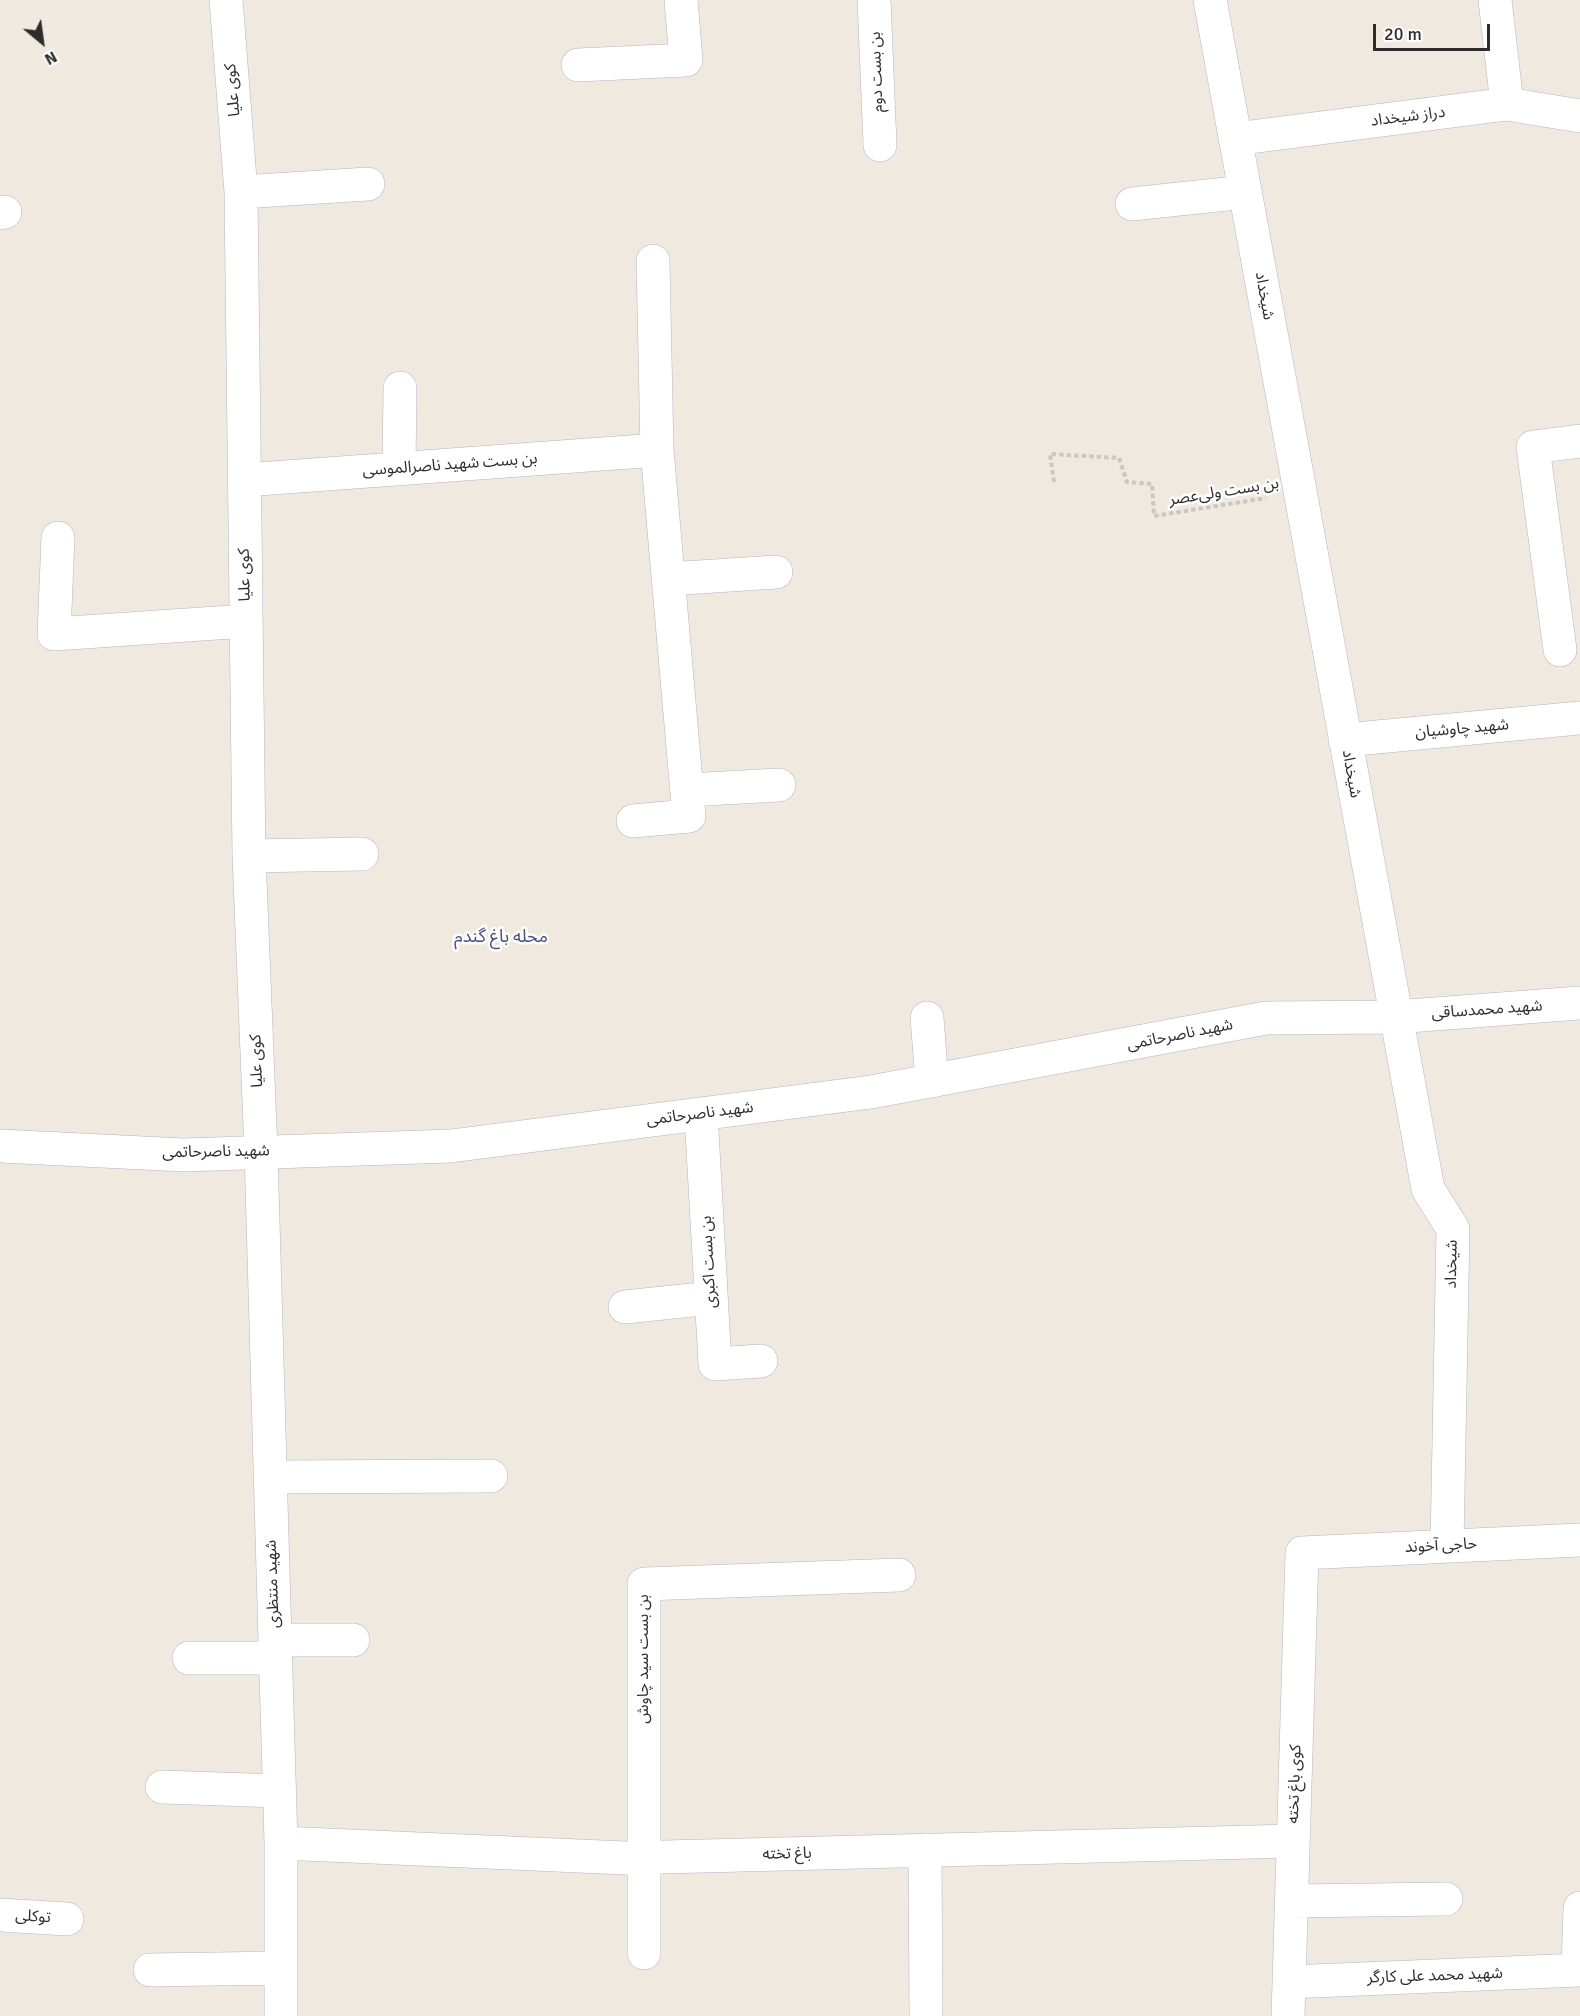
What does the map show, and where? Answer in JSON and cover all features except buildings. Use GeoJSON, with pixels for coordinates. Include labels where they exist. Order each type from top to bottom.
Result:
{"type":"FeatureCollection","features":[{"type":"Feature","properties":{"kind":"street","name":"کوی علیا"},"geometry":{"type":"LineString","coordinates":[[226,0],[241,192],[249,856],[261,1151]]}},
{"type":"Feature","properties":{"kind":"street"},"geometry":{"type":"LineString","coordinates":[[578,65],[686,60],[681,0]]}},
{"type":"Feature","properties":{"kind":"street","name":"بن بست دوم"},"geometry":{"type":"LineString","coordinates":[[874,0],[880,145]]}},
{"type":"Feature","properties":{"kind":"street","name":"شیخداد"},"geometry":{"type":"LineString","coordinates":[[1210,0],[1428,1190],[1452,1228],[1447,1546]]}},
{"type":"Feature","properties":{"kind":"street"},"geometry":{"type":"LineString","coordinates":[[1495,0],[1507,104]]}},
{"type":"Feature","properties":{"kind":"street","name":"دراز شیخداد"},"geometry":{"type":"LineString","coordinates":[[1235,139],[1507,104],[1580,116]]}},
{"type":"Feature","properties":{"kind":"street"},"geometry":{"type":"LineString","coordinates":[[241,192],[368,184]]}},
{"type":"Feature","properties":{"kind":"street"},"geometry":{"type":"LineString","coordinates":[[1132,204],[1245,192]]}},
{"type":"Feature","properties":{"kind":"street"},"geometry":{"type":"LineString","coordinates":[[633,821],[689,816],[657,450],[653,261]]}},
{"type":"Feature","properties":{"kind":"street"},"geometry":{"type":"LineString","coordinates":[[399,469],[400,388]]}},
{"type":"Feature","properties":{"kind":"street"},"geometry":{"type":"LineString","coordinates":[[1560,650],[1533,447],[1580,441]]}},
{"type":"Feature","properties":{"kind":"street","name":"بن بست شهید ناصرالموسی"},"geometry":{"type":"LineString","coordinates":[[244,480],[657,450]]}},
{"type":"Feature","properties":{"kind":"street"},"geometry":{"type":"LineString","coordinates":[[58,538],[54,634],[246,621]]}},
{"type":"Feature","properties":{"kind":"street"},"geometry":{"type":"LineString","coordinates":[[668,579],[776,572]]}},
{"type":"Feature","properties":{"kind":"street","name":"شهید چاوشیان"},"geometry":{"type":"LineString","coordinates":[[1345,740],[1580,718]]}},
{"type":"Feature","properties":{"kind":"street"},"geometry":{"type":"LineString","coordinates":[[687,790],[779,785]]}},
{"type":"Feature","properties":{"kind":"street"},"geometry":{"type":"LineString","coordinates":[[249,856],[362,854]]}},
{"type":"Feature","properties":{"kind":"street","name":"شهید محمدساقی"},"geometry":{"type":"LineString","coordinates":[[1395,1017],[1580,1003]]}},
{"type":"Feature","properties":{"kind":"street","name":"شهید ناصرحاتمی"},"geometry":{"type":"LineString","coordinates":[[0,1146],[184,1155],[451,1146],[871,1092],[1266,1018],[1395,1017]]}},
{"type":"Feature","properties":{"kind":"street"},"geometry":{"type":"LineString","coordinates":[[927,1018],[932,1081]]}},
{"type":"Feature","properties":{"kind":"street","name":"بن بست اکبری"},"geometry":{"type":"LineString","coordinates":[[701,1114],[715,1364],[761,1361]]}},
{"type":"Feature","properties":{"kind":"street","name":"شهید منتظری"},"geometry":{"type":"LineString","coordinates":[[261,1151],[279,1791],[281,2016]]}},
{"type":"Feature","properties":{"kind":"street"},"geometry":{"type":"LineString","coordinates":[[625,1307],[711,1299]]}},
{"type":"Feature","properties":{"kind":"street"},"geometry":{"type":"LineString","coordinates":[[270,1477],[491,1476]]}},
{"type":"Feature","properties":{"kind":"street","name":"حاجی آخوند"},"geometry":{"type":"LineString","coordinates":[[1302,1553],[1580,1540]]}},
{"type":"Feature","properties":{"kind":"street","name":"کوی باغ تخته"},"geometry":{"type":"LineString","coordinates":[[1288,2016],[1302,1553]]}},
{"type":"Feature","properties":{"kind":"street","name":"بن بست سید چاوش"},"geometry":{"type":"LineString","coordinates":[[644,1953],[644,1584],[899,1575]]}},
{"type":"Feature","properties":{"kind":"street"},"geometry":{"type":"LineString","coordinates":[[189,1658],[353,1641]]}},
{"type":"Feature","properties":{"kind":"street"},"geometry":{"type":"LineString","coordinates":[[162,1786],[279,1791]]}},
{"type":"Feature","properties":{"kind":"street","name":"باغ تخته"},"geometry":{"type":"LineString","coordinates":[[280,1843],[644,1857],[1293,1841]]}},
{"type":"Feature","properties":{"kind":"street"},"geometry":{"type":"LineString","coordinates":[[925,1850],[926,2016]]}},
{"type":"Feature","properties":{"kind":"street"},"geometry":{"type":"LineString","coordinates":[[1292,1901],[1446,1899]]}},
{"type":"Feature","properties":{"kind":"street"},"geometry":{"type":"LineString","coordinates":[[1579,1970],[1580,1908]]}},
{"type":"Feature","properties":{"kind":"street","name":"توکلی"},"geometry":{"type":"LineString","coordinates":[[0,1915],[67,1919]]}},
{"type":"Feature","properties":{"kind":"street"},"geometry":{"type":"LineString","coordinates":[[150,1970],[281,1968]]}},
{"type":"Feature","properties":{"kind":"street","name":"شهید محمد علی کارگر"},"geometry":{"type":"LineString","coordinates":[[1289,1982],[1579,1970]]}},
{"type":"Feature","properties":{"kind":"path","name":"بن بست ولی‌عصر"},"geometry":{"type":"LineString","coordinates":[[1054,482],[1050,454],[1119,458],[1127,482],[1152,484],[1154,516],[1299,492]]}},
{"type":"Feature","properties":{"kind":"district","name":"محله باغ گندم"},"geometry":{"type":"Point","coordinates":[501,937]}}]}
